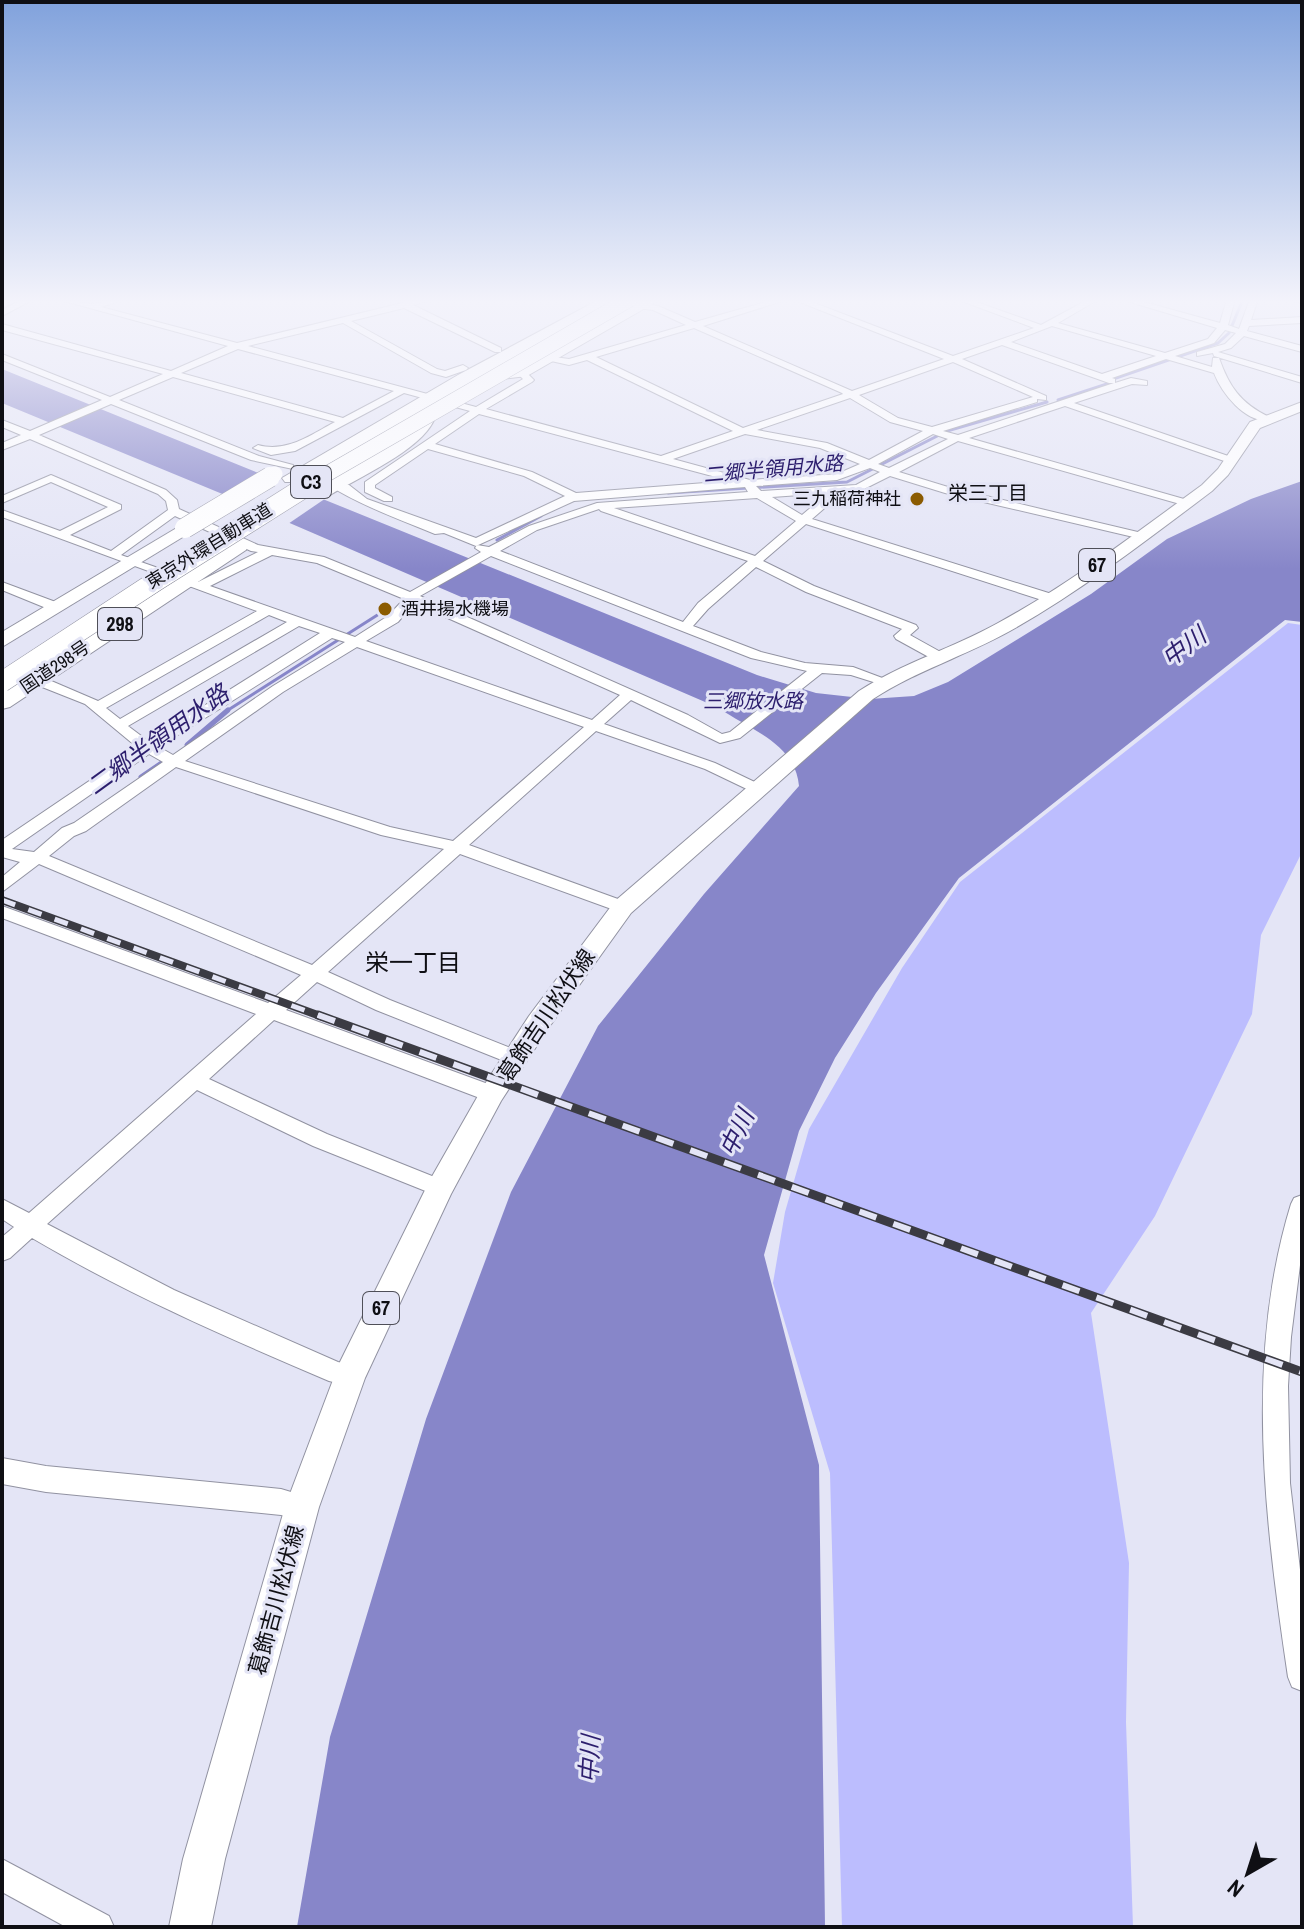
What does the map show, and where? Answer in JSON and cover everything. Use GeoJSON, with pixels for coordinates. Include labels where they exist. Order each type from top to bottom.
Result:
{"type":"FeatureCollection","features":[{"type":"Feature","properties":{"kind":"highway","name":"国道298号"},"geometry":{"type":"LineString","coordinates":[[2,659],[356,428],[392,419],[441,389]]}},
{"type":"Feature","properties":{"kind":"highway","name":"東京外環自動車道"},"geometry":{"type":"LineString","coordinates":[[2,667],[310,474],[460,389]]}},
{"type":"Feature","properties":{"kind":"highway","name":"国道298号"},"geometry":{"type":"LineString","coordinates":[[2,692],[328,485],[409,440],[422,429],[426,420],[478,389]]}},
{"type":"Feature","properties":{"kind":"highway","name":"東京外環自動車道"},"geometry":{"type":"LineString","coordinates":[[2,682],[86,625],[328,472],[480,389]]}},
{"type":"Feature","properties":{"kind":"highway","name":"国道298号"},"geometry":{"type":"LineString","coordinates":[[2,641],[56,607],[180,519],[289,471]]}},
{"type":"Feature","properties":{"kind":"highway","name":"国道298号"},"geometry":{"type":"LineString","coordinates":[[2,702],[191,584],[239,546],[328,485]]}},
{"type":"Feature","properties":{"kind":"main road","name":"葛飾吉川松伏線"},"geometry":{"type":"LineString","coordinates":[[190,1927],[204,1859],[302,1507],[350,1375],[440,1188],[492,1094],[559,993],[623,907],[866,695],[886,682],[1002,628],[1050,598],[1217,479],[1250,429],[1265,419],[1302,406]]}},
{"type":"Feature","properties":{"kind":"street"},"geometry":{"type":"LineString","coordinates":[[76,389],[289,471]]}},
{"type":"Feature","properties":{"kind":"street"},"geometry":{"type":"LineString","coordinates":[[2,447],[137,389]]}},
{"type":"Feature","properties":{"kind":"street"},"geometry":{"type":"LineString","coordinates":[[227,389],[343,421]]}},
{"type":"Feature","properties":{"kind":"street"},"geometry":{"type":"LineString","coordinates":[[399,389],[663,459],[752,488],[804,520],[1050,598]]}},
{"type":"Feature","properties":{"kind":"street"},"geometry":{"type":"LineString","coordinates":[[412,519],[414,513],[369,490],[369,484],[514,389]]}},
{"type":"Feature","properties":{"kind":"street"},"geometry":{"type":"LineString","coordinates":[[654,389],[741,431],[823,445],[889,472],[958,493],[1138,536]]}},
{"type":"Feature","properties":{"kind":"street"},"geometry":{"type":"LineString","coordinates":[[842,389],[894,420],[1187,503]]}},
{"type":"Feature","properties":{"kind":"street"},"geometry":{"type":"LineString","coordinates":[[663,459],[863,389]]}},
{"type":"Feature","properties":{"kind":"street"},"geometry":{"type":"LineString","coordinates":[[1023,389],[1230,460]]}},
{"type":"Feature","properties":{"kind":"street"},"geometry":{"type":"LineString","coordinates":[[2,886],[37,857],[278,689],[393,619],[414,594],[533,528],[597,506],[837,477],[931,431],[1071,389]]}},
{"type":"Feature","properties":{"kind":"street"},"geometry":{"type":"LineString","coordinates":[[428,526],[440,527],[476,542],[575,496],[863,486],[955,439],[1109,389]]}},
{"type":"Feature","properties":{"kind":"street"},"geometry":{"type":"LineString","coordinates":[[1229,389],[1240,405],[1265,419]]}},
{"type":"Feature","properties":{"kind":"street"},"geometry":{"type":"LineString","coordinates":[[217,443],[230,440],[271,452],[286,451],[403,390]]}},
{"type":"Feature","properties":{"kind":"street"},"geometry":{"type":"LineString","coordinates":[[2,423],[34,434],[162,492],[171,500],[180,519],[268,552],[314,557],[414,594],[683,718],[720,739],[730,738],[818,669]]}},
{"type":"Feature","properties":{"kind":"street"},"geometry":{"type":"LineString","coordinates":[[426,445],[521,471],[597,506],[755,561],[810,589],[911,628],[901,636],[941,658]]}},
{"type":"Feature","properties":{"kind":"street"},"geometry":{"type":"LineString","coordinates":[[2,500],[51,478],[117,507],[61,535]]}},
{"type":"Feature","properties":{"kind":"street"},"geometry":{"type":"LineString","coordinates":[[328,485],[345,487],[363,501],[412,519],[485,553],[686,626],[756,655],[818,669],[853,671],[886,682]]}},
{"type":"Feature","properties":{"kind":"street"},"geometry":{"type":"LineString","coordinates":[[686,626],[703,606],[840,489]]}},
{"type":"Feature","properties":{"kind":"street"},"geometry":{"type":"LineString","coordinates":[[2,513],[353,642],[710,766],[758,789]]}},
{"type":"Feature","properties":{"kind":"street"},"geometry":{"type":"LineString","coordinates":[[191,584],[268,552]]}},
{"type":"Feature","properties":{"kind":"street"},"geometry":{"type":"LineString","coordinates":[[2,586],[56,607]]}},
{"type":"Feature","properties":{"kind":"street"},"geometry":{"type":"LineString","coordinates":[[97,707],[269,610]]}},
{"type":"Feature","properties":{"kind":"street"},"geometry":{"type":"LineString","coordinates":[[118,726],[298,621]]}},
{"type":"Feature","properties":{"kind":"street"},"geometry":{"type":"LineString","coordinates":[[332,634],[148,749],[18,835],[2,850],[17,857],[37,857],[364,994],[383,1005],[516,1058]]}},
{"type":"Feature","properties":{"kind":"street"},"geometry":{"type":"LineString","coordinates":[[37,680],[66,689],[97,707],[148,749],[173,762],[387,831],[457,847],[623,907]]}},
{"type":"Feature","properties":{"kind":"street"},"geometry":{"type":"LineString","coordinates":[[2,1251],[629,694]]}},
{"type":"Feature","properties":{"kind":"street"},"geometry":{"type":"LineString","coordinates":[[2,912],[492,1094]]}},
{"type":"Feature","properties":{"kind":"street"},"geometry":{"type":"LineString","coordinates":[[194,1080],[320,1140],[440,1188]]}},
{"type":"Feature","properties":{"kind":"street"},"geometry":{"type":"LineString","coordinates":[[1302,1204],[1294,1229],[1279,1323],[1273,1407],[1278,1503],[1302,1677]]}},
{"type":"Feature","properties":{"kind":"street"},"geometry":{"type":"LineString","coordinates":[[2,1208],[94,1262],[222,1324],[337,1373],[350,1375]]}},
{"type":"Feature","properties":{"kind":"street"},"geometry":{"type":"LineString","coordinates":[[2,1471],[46,1479],[281,1502],[302,1507]]}},
{"type":"Feature","properties":{"kind":"street"},"geometry":{"type":"LineString","coordinates":[[2,1875],[98,1927]]}},
{"type":"Feature","properties":{"kind":"shaded area"},"geometry":{"type":"Polygon","coordinates":[[[1288,623],[1302,625],[1302,852],[1261,935],[1252,1014],[1155,1216],[1091,1313],[1129,1563],[1126,1722],[1133,1927],[842,1927],[830,1473],[773,1283],[785,1212],[809,1129],[902,968],[960,882],[1288,623]]]}},
{"type":"Feature","properties":{"kind":"water"},"geometry":{"type":"Polygon","coordinates":[[[2,389],[51,389],[757,675],[816,693],[870,699],[914,696],[948,682],[1091,594],[1167,539],[1251,499],[1302,481],[1302,622],[1285,620],[959,878],[876,993],[835,1058],[799,1131],[764,1255],[819,1465],[825,1927],[297,1927],[330,1737],[426,1419],[511,1192],[598,1026],[704,894],[799,786],[789,758],[769,739],[719,708],[220,493],[2,403],[2,389]]]}},
{"type":"Feature","properties":{"kind":"pier"},"geometry":{"type":"Polygon","coordinates":[[[267,471],[329,496],[285,526],[220,498],[267,471]]]}},
{"type":"Feature","properties":{"kind":"waterway","name":"二郷半領用水路"},"geometry":{"type":"LineString","coordinates":[[1058,400],[1092,389]]}},
{"type":"Feature","properties":{"kind":"waterway","name":"二郷半領用水路"},"geometry":{"type":"LineString","coordinates":[[668,493],[847,482],[947,431],[1047,402]]}},
{"type":"Feature","properties":{"kind":"waterway","name":"二郷半領用水路"},"geometry":{"type":"LineString","coordinates":[[497,540],[541,516]]}},
{"type":"Feature","properties":{"kind":"waterway","name":"二郷半領用水路"},"geometry":{"type":"LineString","coordinates":[[228,710],[379,614]]}},
{"type":"Feature","properties":{"kind":"waterway","name":"二郷半領用水路"},"geometry":{"type":"LineString","coordinates":[[187,745],[228,710]]}},
{"type":"Feature","properties":{"kind":"waterway","name":"二郷半領用水路"},"geometry":{"type":"LineString","coordinates":[[141,777],[166,760]]}},
{"type":"Feature","properties":{"kind":"railway"},"geometry":{"type":"LineString","coordinates":[[2,900],[323,1017]]}},
{"type":"Feature","properties":{"kind":"railway"},"geometry":{"type":"LineString","coordinates":[[318,1015],[1302,1372]]}},
{"type":"Feature","properties":{"kind":"place","name":"三九稲荷神社"},"geometry":{"type":"Point","coordinates":[917,499]}},
{"type":"Feature","properties":{"kind":"place","name":"酒井揚水機場"},"geometry":{"type":"Point","coordinates":[385,609]}},
{"type":"Feature","properties":{"kind":"district","name":"栄三丁目"},"geometry":{"type":"Point","coordinates":[988,493]}},
{"type":"Feature","properties":{"kind":"district","name":"栄一丁目"},"geometry":{"type":"Point","coordinates":[413,963]}},
{"type":"Feature","properties":{"kind":"water label","name":"中川"},"geometry":{"type":"Point","coordinates":[1184,647]}},
{"type":"Feature","properties":{"kind":"water label","name":"三郷放水路"},"geometry":{"type":"Point","coordinates":[753,701]}},
{"type":"Feature","properties":{"kind":"water label","name":"中川"},"geometry":{"type":"Point","coordinates":[737,1133]}},
{"type":"Feature","properties":{"kind":"water label","name":"中川"},"geometry":{"type":"Point","coordinates":[590,1759]}}]}
